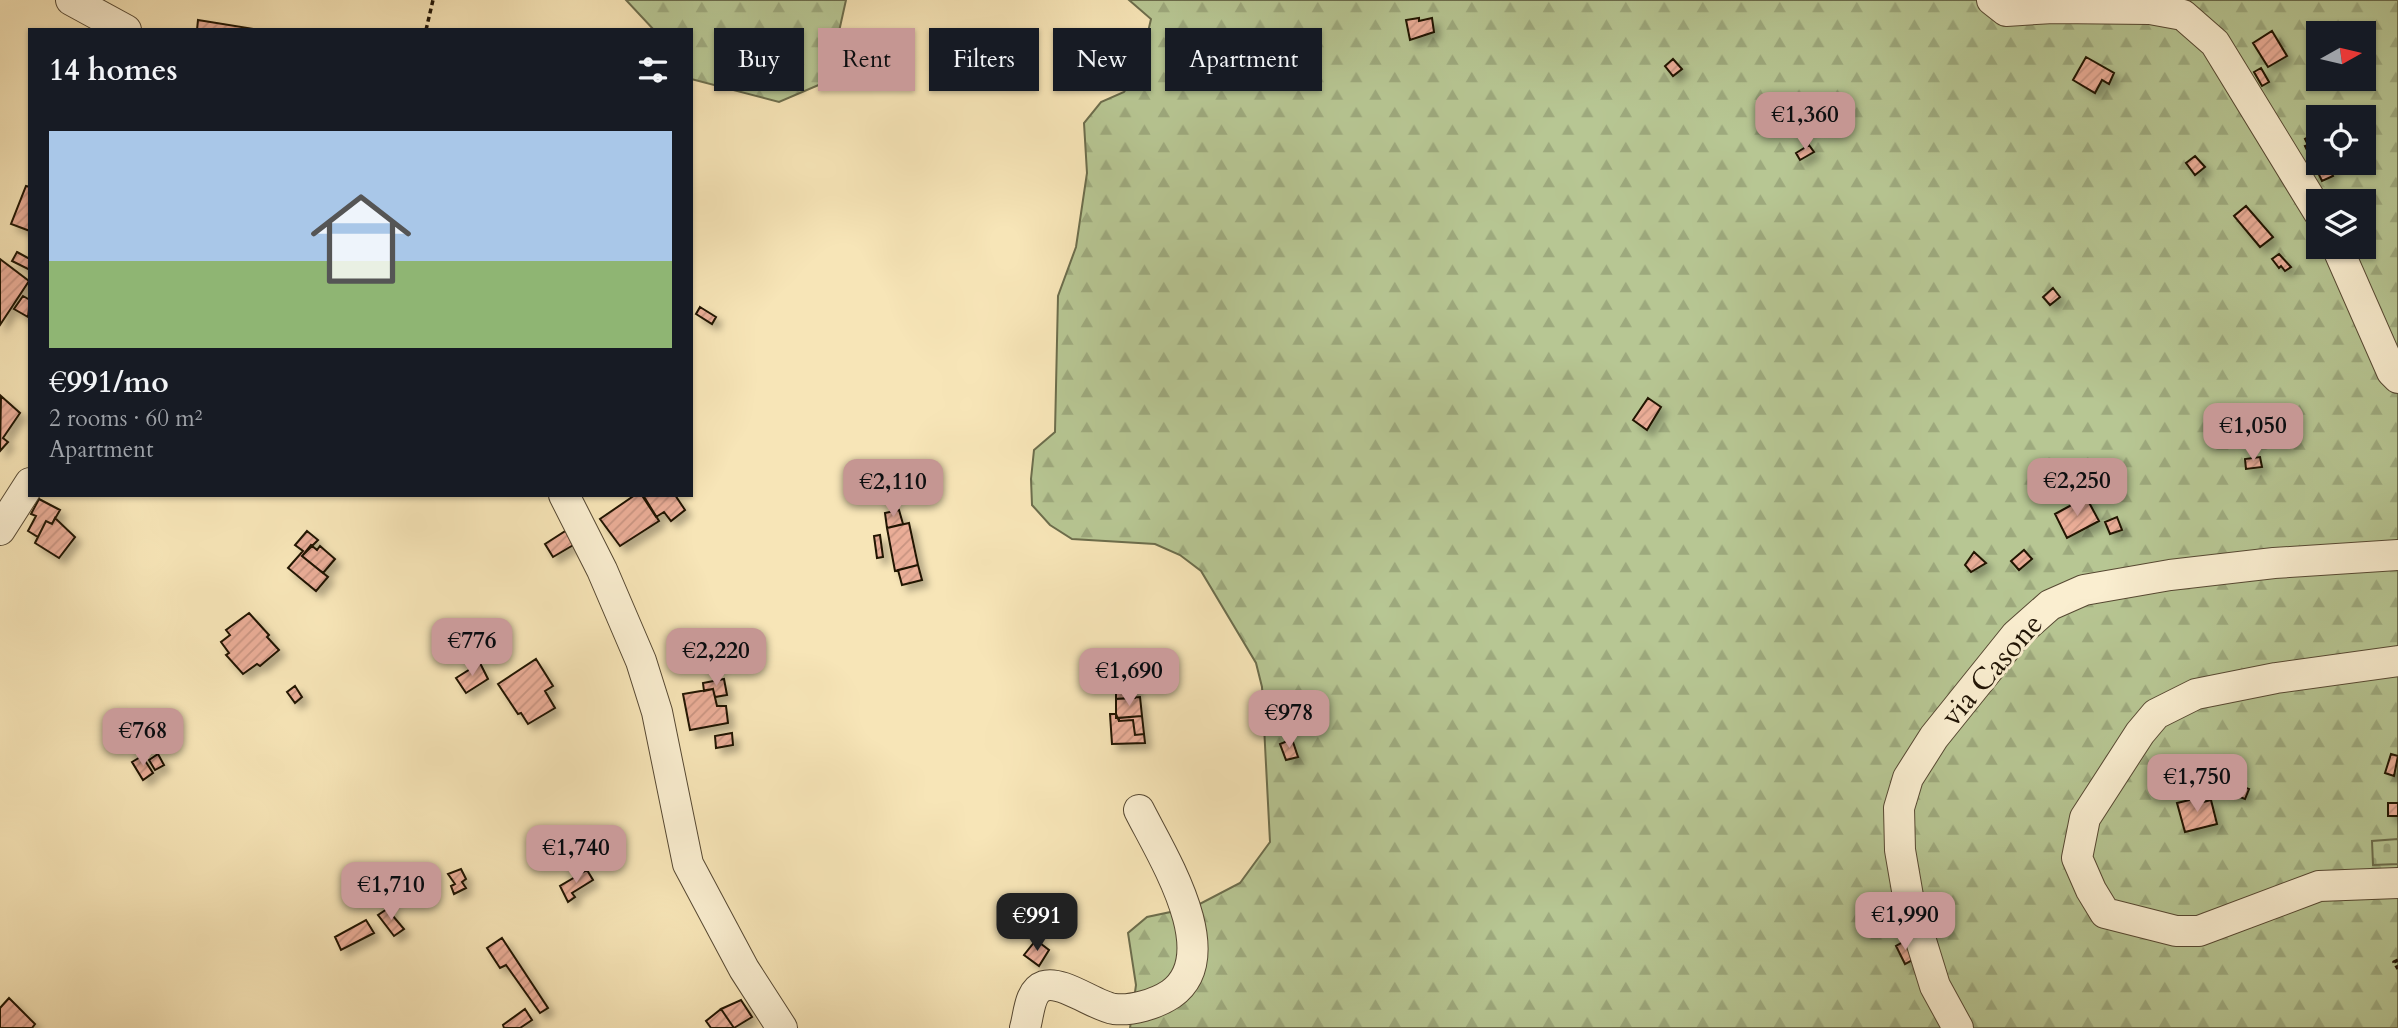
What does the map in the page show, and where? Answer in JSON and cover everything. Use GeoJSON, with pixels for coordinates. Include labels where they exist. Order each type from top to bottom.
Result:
{"type":"FeatureCollection","features":[{"type":"Feature","properties":{"kind":"street"},"geometry":{"type":"LineString","coordinates":[[71,0],[122,28]]}},
{"type":"Feature","properties":{"kind":"street"},"geometry":{"type":"LineString","coordinates":[[1992,0],[2006,11],[2053,8],[2150,9],[2183,15],[2215,43],[2306,192]]}},
{"type":"Feature","properties":{"kind":"street"},"geometry":{"type":"LineString","coordinates":[[2342,259],[2392,372],[2398,377]]}},
{"type":"Feature","properties":{"kind":"street"},"geometry":{"type":"LineString","coordinates":[[0,530],[28,486]]}},
{"type":"Feature","properties":{"kind":"street"},"geometry":{"type":"LineString","coordinates":[[565,497],[602,570],[641,661],[657,712],[688,864],[712,914],[782,1028]]}},
{"type":"Feature","properties":{"kind":"street","name":"via Casone"},"geometry":{"type":"LineString","coordinates":[[1958,1028],[1935,986],[1909,902],[1900,850],[1899,808],[1908,778],[1934,737],[2015,635],[2050,605],[2084,590],[2170,575],[2274,563],[2391,554]]}},
{"type":"Feature","properties":{"kind":"street"},"geometry":{"type":"LineString","coordinates":[[2398,661],[2276,678],[2196,694],[2156,714],[2140,733],[2085,818],[2077,858],[2105,914],[2176,931],[2199,931],[2319,886],[2398,883]]}},
{"type":"Feature","properties":{"kind":"street"},"geometry":{"type":"LineString","coordinates":[[1025,1028],[1033,996],[1042,987],[1053,985],[1111,1009],[1125,1009],[1165,998],[1180,987],[1189,973],[1193,950],[1192,928],[1171,874],[1139,810]]}},
{"type":"Feature","properties":{"kind":"path"},"geometry":{"type":"LineString","coordinates":[[426,28],[433,0]]}},
{"type":"Feature","properties":{"kind":"path"},"geometry":{"type":"LineString","coordinates":[[2398,960],[2394,962],[2398,969]]}},
{"type":"Feature","properties":{"kind":"green space"},"geometry":{"type":"Polygon","coordinates":[[[626,0],[846,0],[840,28],[818,28],[818,85],[779,102],[737,91],[804,91],[804,28],[714,28],[714,85],[693,80],[693,28],[652,28],[626,0]]]}},
{"type":"Feature","properties":{"kind":"green space"},"geometry":{"type":"Polygon","coordinates":[[[1129,0],[2398,0],[2398,1028],[1130,1028],[1136,985],[1128,933],[1147,917],[1194,907],[1240,883],[1270,842],[1262,687],[1256,663],[1201,571],[1180,555],[1155,544],[1072,539],[1050,525],[1032,505],[1034,450],[1055,432],[1058,296],[1076,247],[1087,173],[1084,123],[1101,102],[1125,91],[1151,91],[1151,19],[1129,0]]]}},
{"type":"Feature","properties":{"kind":"green space"},"geometry":{"type":"Polygon","coordinates":[[[2398,839],[2398,864],[2373,865],[2372,841],[2398,839]]]}},
{"type":"Feature","properties":{"kind":"building"},"geometry":{"type":"Polygon","coordinates":[[[1419,18],[1419,21],[1432,18],[1434,32],[1410,40],[1406,20],[1419,18]]]}},
{"type":"Feature","properties":{"kind":"building"},"geometry":{"type":"Polygon","coordinates":[[[198,20],[248,28],[197,28],[198,20]]]}},
{"type":"Feature","properties":{"kind":"building"},"geometry":{"type":"Polygon","coordinates":[[[2272,31],[2287,56],[2268,67],[2253,43],[2272,31]]]}},
{"type":"Feature","properties":{"kind":"building"},"geometry":{"type":"Polygon","coordinates":[[[2086,57],[2114,73],[2109,84],[2102,80],[2095,93],[2073,80],[2086,57]]]}},
{"type":"Feature","properties":{"kind":"building"},"geometry":{"type":"Polygon","coordinates":[[[1673,59],[1682,69],[1673,76],[1665,66],[1673,59]]]}},
{"type":"Feature","properties":{"kind":"building"},"geometry":{"type":"Polygon","coordinates":[[[2261,68],[2269,82],[2262,86],[2254,72],[2261,68]]]}},
{"type":"Feature","properties":{"kind":"building"},"geometry":{"type":"Polygon","coordinates":[[[1809,145],[1814,152],[1800,160],[1796,153],[1809,145]]]}},
{"type":"Feature","properties":{"kind":"building"},"geometry":{"type":"Polygon","coordinates":[[[2195,156],[2205,167],[2195,175],[2186,163],[2195,156]]]}},
{"type":"Feature","properties":{"kind":"building"},"geometry":{"type":"Polygon","coordinates":[[[2319,175],[2333,175],[2333,176],[2322,181],[2319,175]]]}},
{"type":"Feature","properties":{"kind":"building"},"geometry":{"type":"Polygon","coordinates":[[[26,186],[28,186],[28,230],[11,224],[26,186]]]}},
{"type":"Feature","properties":{"kind":"building"},"geometry":{"type":"Polygon","coordinates":[[[2246,206],[2273,237],[2260,247],[2234,216],[2246,206]]]}},
{"type":"Feature","properties":{"kind":"building"},"geometry":{"type":"Polygon","coordinates":[[[17,252],[28,258],[28,269],[12,261],[17,252]]]}},
{"type":"Feature","properties":{"kind":"building"},"geometry":{"type":"Polygon","coordinates":[[[2279,254],[2291,267],[2285,271],[2272,259],[2279,254]]]}},
{"type":"Feature","properties":{"kind":"building"},"geometry":{"type":"Polygon","coordinates":[[[0,259],[28,283],[0,325],[0,259]]]}},
{"type":"Feature","properties":{"kind":"building"},"geometry":{"type":"Polygon","coordinates":[[[2053,288],[2060,297],[2050,305],[2043,297],[2053,288]]]}},
{"type":"Feature","properties":{"kind":"building"},"geometry":{"type":"Polygon","coordinates":[[[23,296],[28,299],[28,317],[14,309],[23,296]]]}},
{"type":"Feature","properties":{"kind":"building"},"geometry":{"type":"Polygon","coordinates":[[[700,307],[716,317],[712,324],[696,314],[700,307]]]}},
{"type":"Feature","properties":{"kind":"building"},"geometry":{"type":"Polygon","coordinates":[[[1,396],[20,413],[3,438],[8,442],[0,451],[1,396]]]}},
{"type":"Feature","properties":{"kind":"building"},"geometry":{"type":"Polygon","coordinates":[[[1648,398],[1661,407],[1647,430],[1633,420],[1648,398]]]}},
{"type":"Feature","properties":{"kind":"building"},"geometry":{"type":"Polygon","coordinates":[[[2260,457],[2262,467],[2246,469],[2245,459],[2260,457]]]}},
{"type":"Feature","properties":{"kind":"building"},"geometry":{"type":"Polygon","coordinates":[[[2083,490],[2086,497],[2073,505],[2069,497],[2083,490]]]}},
{"type":"Feature","properties":{"kind":"building"},"geometry":{"type":"Polygon","coordinates":[[[632,497],[644,497],[659,521],[620,546],[600,519],[632,497]]]}},
{"type":"Feature","properties":{"kind":"building"},"geometry":{"type":"Polygon","coordinates":[[[643,497],[676,497],[685,510],[671,521],[664,512],[656,517],[643,497]]]}},
{"type":"Feature","properties":{"kind":"building"},"geometry":{"type":"Polygon","coordinates":[[[2086,497],[2099,521],[2067,538],[2055,514],[2086,497]]]}},
{"type":"Feature","properties":{"kind":"building"},"geometry":{"type":"Polygon","coordinates":[[[39,499],[60,510],[52,524],[46,521],[38,537],[28,531],[36,516],[31,514],[39,499]]]}},
{"type":"Feature","properties":{"kind":"building"},"geometry":{"type":"Polygon","coordinates":[[[899,510],[903,524],[887,528],[885,513],[899,510]]]}},
{"type":"Feature","properties":{"kind":"building"},"geometry":{"type":"Polygon","coordinates":[[[2117,517],[2122,530],[2110,534],[2105,522],[2117,517]]]}},
{"type":"Feature","properties":{"kind":"building"},"geometry":{"type":"Polygon","coordinates":[[[55,518],[75,537],[59,558],[35,543],[46,521],[52,524],[55,518]]]}},
{"type":"Feature","properties":{"kind":"building"},"geometry":{"type":"Polygon","coordinates":[[[909,523],[918,565],[895,571],[887,528],[909,523]]]}},
{"type":"Feature","properties":{"kind":"building"},"geometry":{"type":"Polygon","coordinates":[[[567,530],[575,544],[553,557],[545,544],[567,530]]]}},
{"type":"Feature","properties":{"kind":"building"},"geometry":{"type":"Polygon","coordinates":[[[307,531],[318,540],[302,556],[328,577],[316,591],[288,568],[303,551],[295,545],[307,531]]]}},
{"type":"Feature","properties":{"kind":"building"},"geometry":{"type":"Polygon","coordinates":[[[880,535],[883,557],[877,558],[874,536],[880,535]]]}},
{"type":"Feature","properties":{"kind":"building"},"geometry":{"type":"Polygon","coordinates":[[[311,545],[317,550],[320,546],[335,559],[323,573],[302,556],[311,545]]]}},
{"type":"Feature","properties":{"kind":"building"},"geometry":{"type":"Polygon","coordinates":[[[2024,550],[2032,559],[2019,570],[2011,561],[2024,550]]]}},
{"type":"Feature","properties":{"kind":"building"},"geometry":{"type":"Polygon","coordinates":[[[1974,552],[1986,563],[1971,572],[1965,565],[1974,552]]]}},
{"type":"Feature","properties":{"kind":"building"},"geometry":{"type":"Polygon","coordinates":[[[918,565],[922,580],[902,585],[898,570],[918,565]]]}},
{"type":"Feature","properties":{"kind":"building"},"geometry":{"type":"Polygon","coordinates":[[[249,613],[279,650],[260,666],[257,664],[243,674],[226,655],[229,653],[221,642],[230,635],[226,630],[249,613]]]}},
{"type":"Feature","properties":{"kind":"building"},"geometry":{"type":"Polygon","coordinates":[[[536,659],[553,686],[545,691],[555,708],[528,724],[498,684],[536,659]]]}},
{"type":"Feature","properties":{"kind":"building"},"geometry":{"type":"Polygon","coordinates":[[[480,663],[488,679],[466,693],[456,678],[480,663]]]}},
{"type":"Feature","properties":{"kind":"building"},"geometry":{"type":"Polygon","coordinates":[[[724,679],[727,695],[715,697],[713,689],[704,691],[703,683],[724,679]]]}},
{"type":"Feature","properties":{"kind":"building"},"geometry":{"type":"Polygon","coordinates":[[[1134,679],[1135,687],[1116,688],[1116,680],[1134,679]]]}},
{"type":"Feature","properties":{"kind":"building"},"geometry":{"type":"Polygon","coordinates":[[[295,686],[302,697],[295,703],[287,692],[295,686]]]}},
{"type":"Feature","properties":{"kind":"building"},"geometry":{"type":"Polygon","coordinates":[[[1135,687],[1135,698],[1116,699],[1116,688],[1135,687]]]}},
{"type":"Feature","properties":{"kind":"building"},"geometry":{"type":"Polygon","coordinates":[[[713,689],[717,706],[726,706],[728,723],[690,730],[683,694],[713,689]]]}},
{"type":"Feature","properties":{"kind":"building"},"geometry":{"type":"Polygon","coordinates":[[[1140,697],[1142,716],[1116,718],[1116,699],[1140,697]]]}},
{"type":"Feature","properties":{"kind":"building"},"geometry":{"type":"Polygon","coordinates":[[[1110,714],[1116,714],[1119,721],[1133,720],[1135,735],[1144,734],[1145,743],[1112,744],[1110,714]]]}},
{"type":"Feature","properties":{"kind":"building"},"geometry":{"type":"Polygon","coordinates":[[[1142,716],[1144,734],[1135,735],[1133,720],[1119,721],[1119,718],[1142,716]]]}},
{"type":"Feature","properties":{"kind":"building"},"geometry":{"type":"Polygon","coordinates":[[[732,733],[733,745],[716,748],[715,736],[732,733]]]}},
{"type":"Feature","properties":{"kind":"building"},"geometry":{"type":"Polygon","coordinates":[[[1292,739],[1298,757],[1286,760],[1280,744],[1292,739]]]}},
{"type":"Feature","properties":{"kind":"building"},"geometry":{"type":"Polygon","coordinates":[[[158,754],[164,765],[155,770],[149,760],[158,754]]]}},
{"type":"Feature","properties":{"kind":"building"},"geometry":{"type":"Polygon","coordinates":[[[2391,754],[2398,756],[2394,776],[2385,773],[2391,754]]]}},
{"type":"Feature","properties":{"kind":"building"},"geometry":{"type":"Polygon","coordinates":[[[142,756],[153,773],[143,780],[132,762],[142,756]]]}},
{"type":"Feature","properties":{"kind":"building"},"geometry":{"type":"Polygon","coordinates":[[[2233,783],[2249,789],[2245,799],[2229,793],[2233,783]]]}},
{"type":"Feature","properties":{"kind":"building"},"geometry":{"type":"Polygon","coordinates":[[[2198,798],[2199,803],[2211,800],[2217,824],[2185,832],[2177,803],[2198,798]]]}},
{"type":"Feature","properties":{"kind":"building"},"geometry":{"type":"Polygon","coordinates":[[[2388,803],[2398,803],[2398,816],[2388,816],[2388,803]]]}},
{"type":"Feature","properties":{"kind":"building"},"geometry":{"type":"Polygon","coordinates":[[[461,869],[466,879],[462,882],[466,888],[454,894],[451,886],[455,884],[448,874],[461,869]]]}},
{"type":"Feature","properties":{"kind":"building"},"geometry":{"type":"Polygon","coordinates":[[[587,870],[593,880],[572,893],[575,897],[568,902],[560,886],[587,870]]]}},
{"type":"Feature","properties":{"kind":"building"},"geometry":{"type":"Polygon","coordinates":[[[387,909],[404,929],[394,936],[378,915],[387,909]]]}},
{"type":"Feature","properties":{"kind":"building"},"geometry":{"type":"Polygon","coordinates":[[[366,920],[374,933],[341,950],[335,937],[366,920]]]}},
{"type":"Feature","properties":{"kind":"building"},"geometry":{"type":"Polygon","coordinates":[[[502,938],[548,1008],[540,1013],[506,965],[500,968],[487,948],[502,938]]]}},
{"type":"Feature","properties":{"kind":"building"},"geometry":{"type":"Polygon","coordinates":[[[1036,940],[1049,950],[1039,966],[1024,955],[1036,940]]]}},
{"type":"Feature","properties":{"kind":"building"},"geometry":{"type":"Polygon","coordinates":[[[1905,941],[1914,959],[1905,964],[1896,946],[1905,941]]]}},
{"type":"Feature","properties":{"kind":"building"},"geometry":{"type":"Polygon","coordinates":[[[9,998],[35,1024],[32,1028],[0,1028],[0,1008],[9,998]]]}},
{"type":"Feature","properties":{"kind":"building"},"geometry":{"type":"Polygon","coordinates":[[[741,1000],[752,1017],[734,1028],[721,1009],[741,1000]]]}},
{"type":"Feature","properties":{"kind":"building"},"geometry":{"type":"Polygon","coordinates":[[[525,1009],[532,1020],[520,1028],[504,1028],[503,1025],[525,1009]]]}},
{"type":"Feature","properties":{"kind":"building"},"geometry":{"type":"Polygon","coordinates":[[[721,1009],[734,1028],[711,1028],[706,1021],[721,1009]]]}}]}
